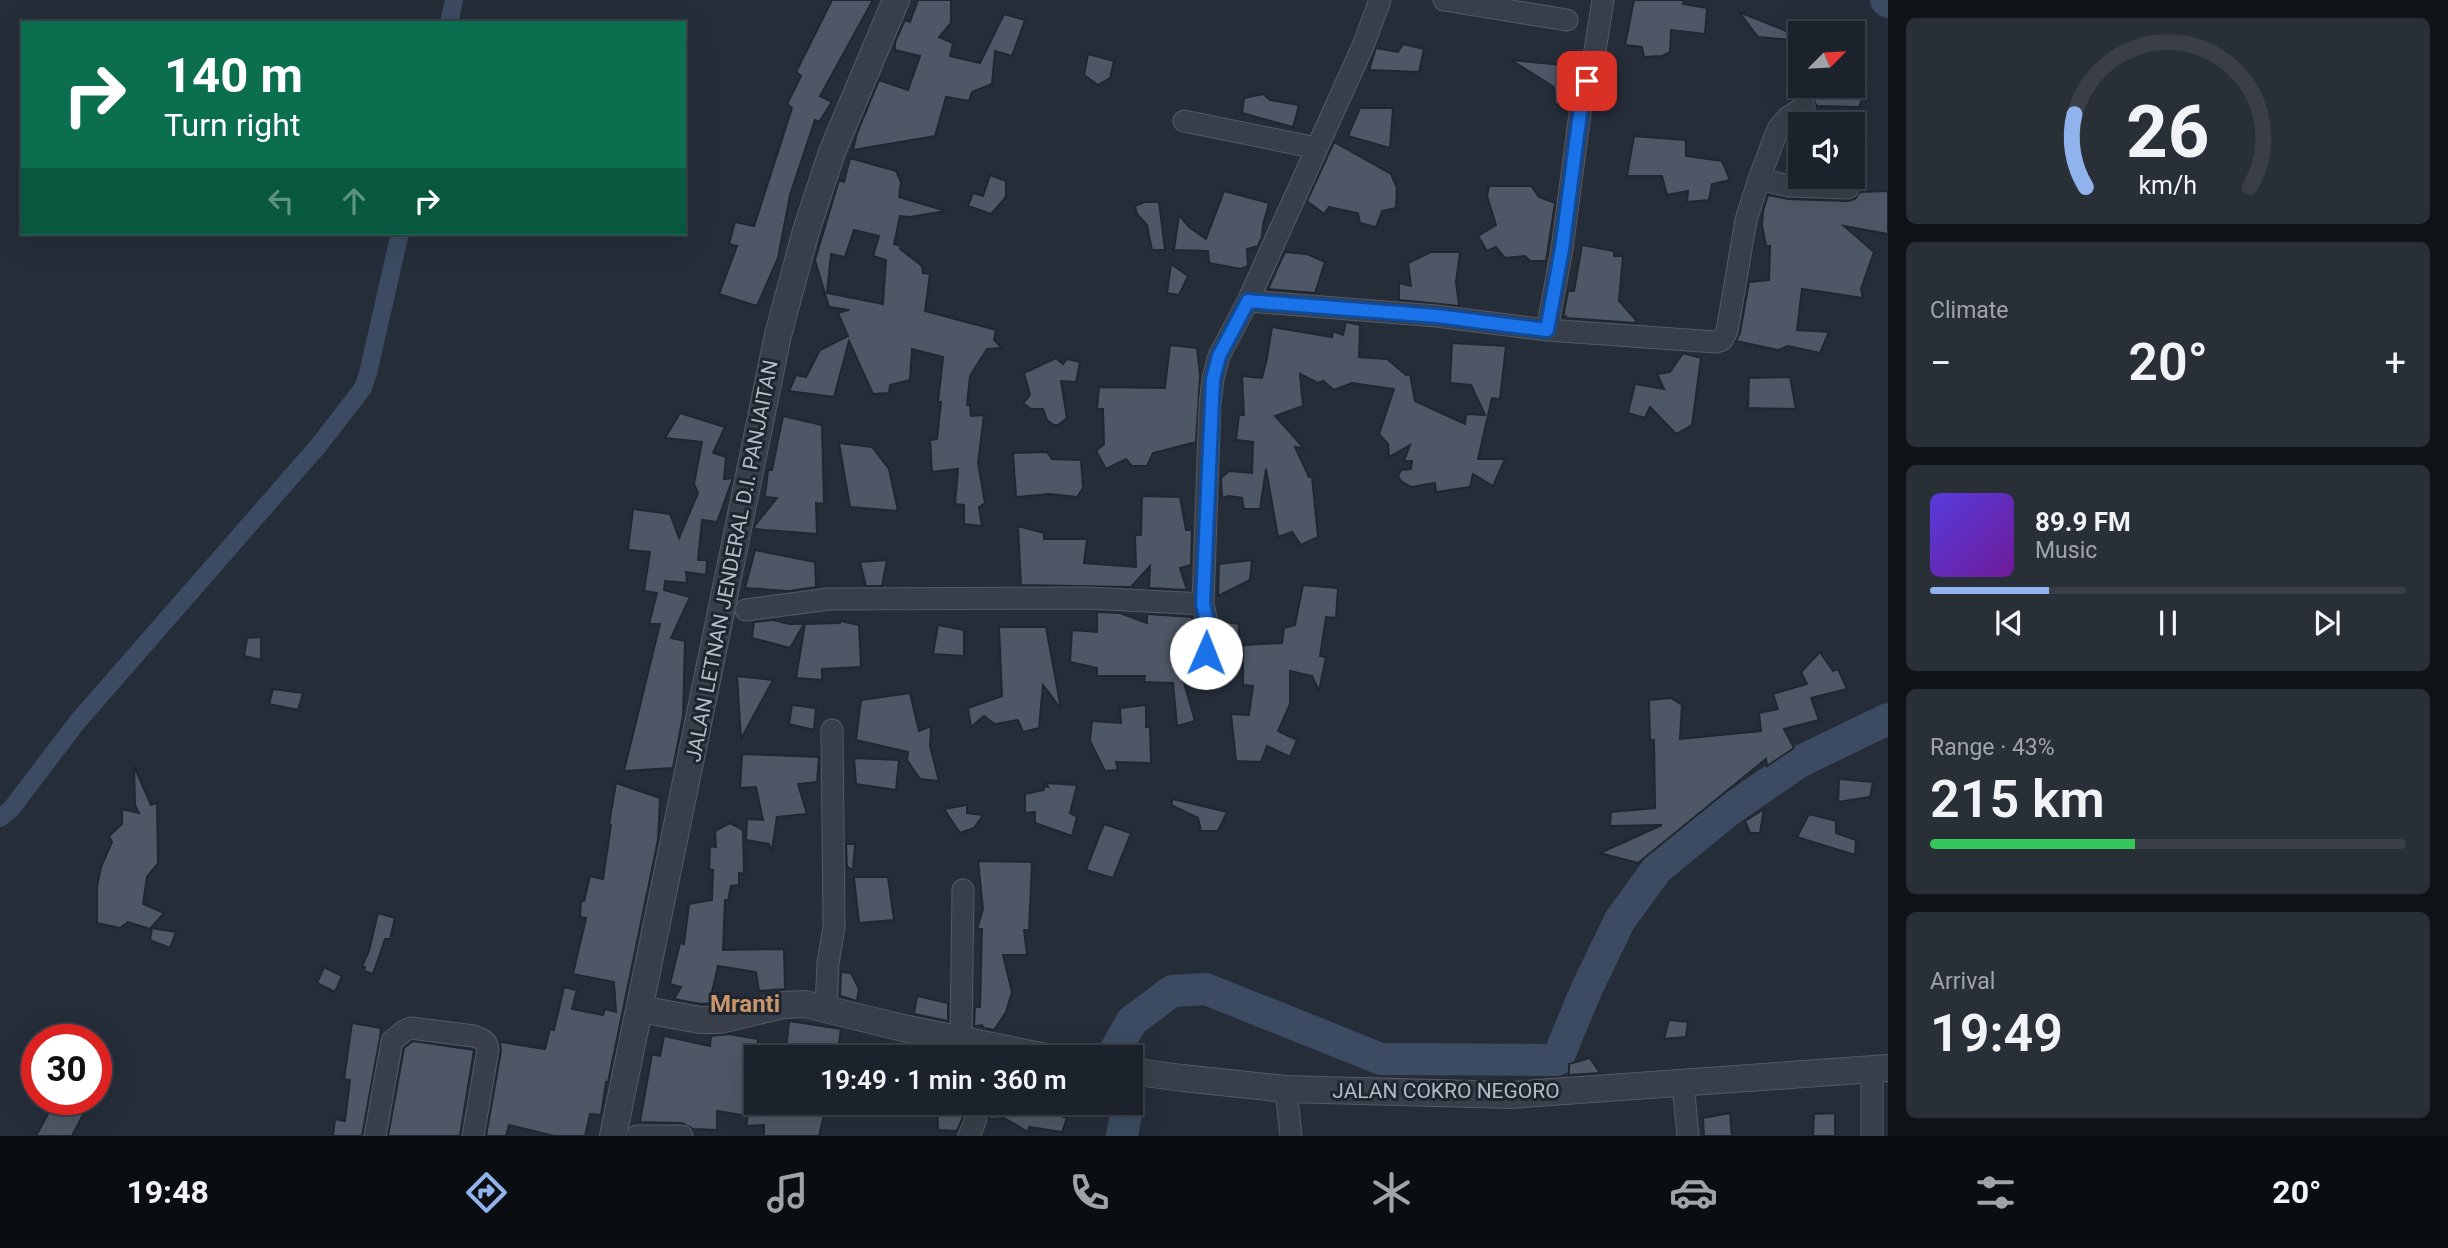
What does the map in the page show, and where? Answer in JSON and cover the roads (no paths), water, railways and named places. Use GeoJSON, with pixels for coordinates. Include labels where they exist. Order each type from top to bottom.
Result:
{"type":"FeatureCollection","features":[{"type":"Feature","properties":{"kind":"street","name":"JALAN LETNAN JENDERAL D.I. PANJAITAN"},"geometry":{"type":"LineString","coordinates":[[613,1136],[778,335],[806,231],[832,152],[894,0]]}},
{"type":"Feature","properties":{"kind":"street"},"geometry":{"type":"LineString","coordinates":[[1206,653],[1207,622],[1203,604],[1213,379],[1219,356],[1248,301],[1363,46],[1380,0]]}},
{"type":"Feature","properties":{"kind":"street"},"geometry":{"type":"LineString","coordinates":[[1444,0],[1567,20]]}},
{"type":"Feature","properties":{"kind":"street"},"geometry":{"type":"LineString","coordinates":[[1547,330],[1562,249],[1581,106],[1594,57],[1603,0]]}},
{"type":"Feature","properties":{"kind":"street"},"geometry":{"type":"LineString","coordinates":[[1248,301],[1437,316],[1547,330],[1716,342],[1722,340],[1727,331],[1746,220],[1759,179],[1779,129],[1787,118],[1804,107]]}},
{"type":"Feature","properties":{"kind":"street"},"geometry":{"type":"LineString","coordinates":[[1184,121],[1317,148]]}},
{"type":"Feature","properties":{"kind":"street"},"geometry":{"type":"LineString","coordinates":[[1759,179],[1788,186]]}},
{"type":"Feature","properties":{"kind":"street"},"geometry":{"type":"LineString","coordinates":[[746,610],[829,599],[1087,598],[1203,604]]}},
{"type":"Feature","properties":{"kind":"street"},"geometry":{"type":"LineString","coordinates":[[826,1008],[828,963],[834,927],[832,730]]}},
{"type":"Feature","properties":{"kind":"street"},"geometry":{"type":"LineString","coordinates":[[961,1039],[963,890]]}},
{"type":"Feature","properties":{"kind":"street"},"geometry":{"type":"LineString","coordinates":[[640,1009],[700,1020],[720,1020],[783,1006],[805,1004],[989,1045]]}},
{"type":"Feature","properties":{"kind":"street"},"geometry":{"type":"LineString","coordinates":[[375,1136],[392,1041],[411,1028],[474,1036],[483,1039],[487,1044],[473,1136]]}},
{"type":"Feature","properties":{"kind":"street"},"geometry":{"type":"LineString","coordinates":[[1872,1136],[1880,1069]]}},
{"type":"Feature","properties":{"kind":"street","name":"JALAN COKRO NEGORO"},"geometry":{"type":"LineString","coordinates":[[1143,1073],[1286,1088],[1511,1096],[1880,1069]]}},
{"type":"Feature","properties":{"kind":"street"},"geometry":{"type":"LineString","coordinates":[[1683,1083],[1688,1136]]}},
{"type":"Feature","properties":{"kind":"street"},"geometry":{"type":"LineString","coordinates":[[1286,1088],[1291,1136]]}},
{"type":"Feature","properties":{"kind":"street"},"geometry":{"type":"LineString","coordinates":[[969,1136],[976,1115]]}},
{"type":"Feature","properties":{"kind":"street"},"geometry":{"type":"LineString","coordinates":[[637,1136],[682,1136]]}},
{"type":"Feature","properties":{"kind":"waterway"},"geometry":{"type":"LineString","coordinates":[[449,21],[454,0]]}},
{"type":"Feature","properties":{"kind":"waterway"},"geometry":{"type":"LineString","coordinates":[[0,818],[11,809],[78,721],[319,445],[363,388],[400,235]]}},
{"type":"Feature","properties":{"kind":"waterway"},"geometry":{"type":"LineString","coordinates":[[1118,1045],[1132,1021],[1172,991],[1206,989],[1381,1059],[1557,1060],[1587,988],[1620,920],[1657,869],[1728,811],[1799,762],[1888,719]]}},
{"type":"Feature","properties":{"kind":"waterway"},"geometry":{"type":"LineString","coordinates":[[1122,1136],[1126,1115]]}},
{"type":"Feature","properties":{"kind":"district","name":"Mranti"},"geometry":{"type":"Point","coordinates":[745,1004]}}]}
